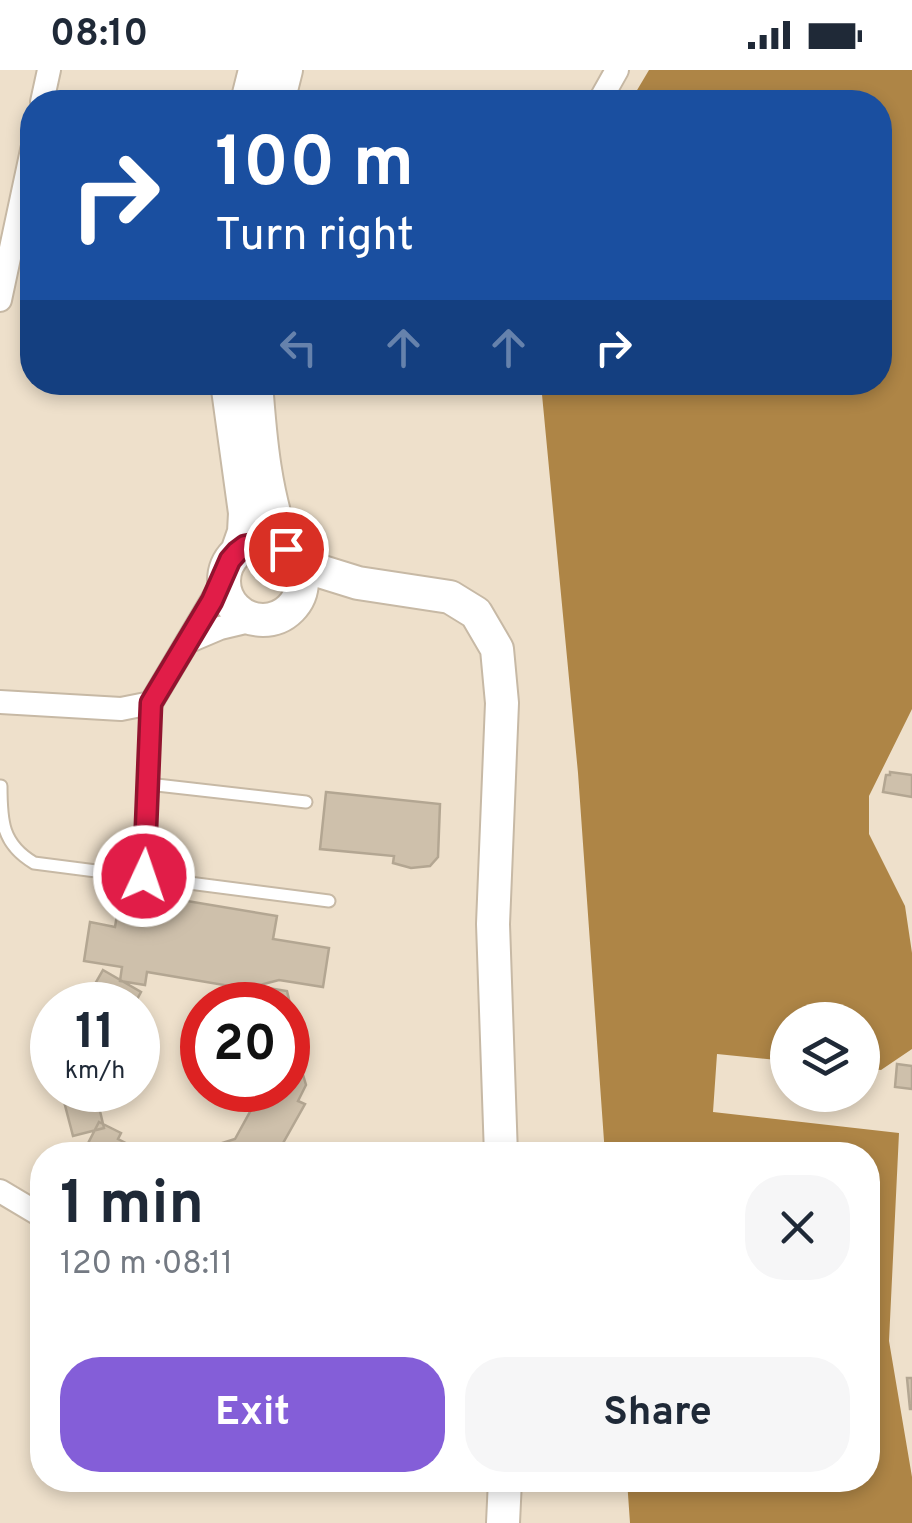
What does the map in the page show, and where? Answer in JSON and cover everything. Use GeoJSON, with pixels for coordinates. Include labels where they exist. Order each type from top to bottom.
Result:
{"type":"FeatureCollection","features":[{"type":"Feature","properties":{"kind":"street"},"geometry":{"type":"LineString","coordinates":[[0,300],[20,206]]}},
{"type":"Feature","properties":{"kind":"street"},"geometry":{"type":"LineString","coordinates":[[0,702],[121,710],[151,703],[230,566],[244,532],[245,513],[229,395]]}},
{"type":"Feature","properties":{"kind":"street"},"geometry":{"type":"LineString","coordinates":[[257,395],[273,514],[303,582],[299,600]]}},
{"type":"Feature","properties":{"kind":"street"},"geometry":{"type":"LineString","coordinates":[[254,620],[236,609],[225,590],[230,566],[245,546],[266,542],[358,584],[438,595],[464,604],[483,620],[497,649],[502,703],[493,924],[500,1142]]}},
{"type":"Feature","properties":{"kind":"street"},"geometry":{"type":"LineString","coordinates":[[188,642],[220,628],[284,615],[299,600],[328,588],[358,584]]}},
{"type":"Feature","properties":{"kind":"street"},"geometry":{"type":"LineString","coordinates":[[0,1191],[30,1209]]}},
{"type":"Feature","properties":{"kind":"street"},"geometry":{"type":"LineString","coordinates":[[503,1523],[504,1492]]}},
{"type":"Feature","properties":{"kind":"lane"},"geometry":{"type":"LineString","coordinates":[[144,876],[151,703]]}},
{"type":"Feature","properties":{"kind":"lane"},"geometry":{"type":"LineString","coordinates":[[148,784],[306,802]]}},
{"type":"Feature","properties":{"kind":"lane"},"geometry":{"type":"LineString","coordinates":[[1,786],[1,820],[6,836],[22,856],[48,867],[328,901]]}},
{"type":"Feature","properties":{"kind":"shaded area"},"geometry":{"type":"Polygon","coordinates":[[[649,70],[912,70],[912,709],[869,796],[869,834],[905,906],[912,953],[912,1049],[880,1070],[880,1002],[770,1002],[770,1059],[717,1054],[713,1112],[899,1133],[889,1341],[912,1477],[912,1523],[630,1523],[628,1492],[880,1492],[880,1142],[604,1142],[578,773],[542,395],[892,395],[892,90],[637,90],[649,70]]]}},
{"type":"Feature","properties":{"kind":"building"},"geometry":{"type":"Polygon","coordinates":[[[890,772],[912,775],[912,797],[883,792],[890,772]]]}},
{"type":"Feature","properties":{"kind":"building"},"geometry":{"type":"Polygon","coordinates":[[[326,792],[440,804],[438,857],[430,866],[411,868],[393,863],[394,856],[320,849],[326,792]]]}},
{"type":"Feature","properties":{"kind":"building"},"geometry":{"type":"Polygon","coordinates":[[[121,890],[277,916],[273,939],[329,948],[323,987],[279,980],[206,982],[147,972],[145,982],[120,981],[122,967],[84,961],[90,922],[115,927],[121,890]]]}},
{"type":"Feature","properties":{"kind":"building"},"geometry":{"type":"Polygon","coordinates":[[[103,970],[124,982],[96,982],[103,970]]]}},
{"type":"Feature","properties":{"kind":"building"},"geometry":{"type":"Polygon","coordinates":[[[897,1064],[912,1066],[912,1089],[895,1087],[897,1064]]]}},
{"type":"Feature","properties":{"kind":"building"},"geometry":{"type":"Polygon","coordinates":[[[67,1112],[100,1112],[104,1128],[73,1136],[67,1112]]]}},
{"type":"Feature","properties":{"kind":"building"},"geometry":{"type":"Polygon","coordinates":[[[250,1112],[300,1112],[284,1142],[225,1142],[235,1139],[250,1112]]]}},
{"type":"Feature","properties":{"kind":"building"},"geometry":{"type":"Polygon","coordinates":[[[99,1122],[121,1133],[118,1139],[124,1142],[89,1142],[99,1122]]]}},
{"type":"Feature","properties":{"kind":"building"},"geometry":{"type":"Polygon","coordinates":[[[907,1378],[912,1378],[912,1409],[910,1409],[907,1378]]]}},
{"type":"Feature","properties":{"kind":"route"},"geometry":{"type":"LineString","coordinates":[[144,876],[151,703],[237,552],[245,546],[266,542],[286,549]]}}]}
